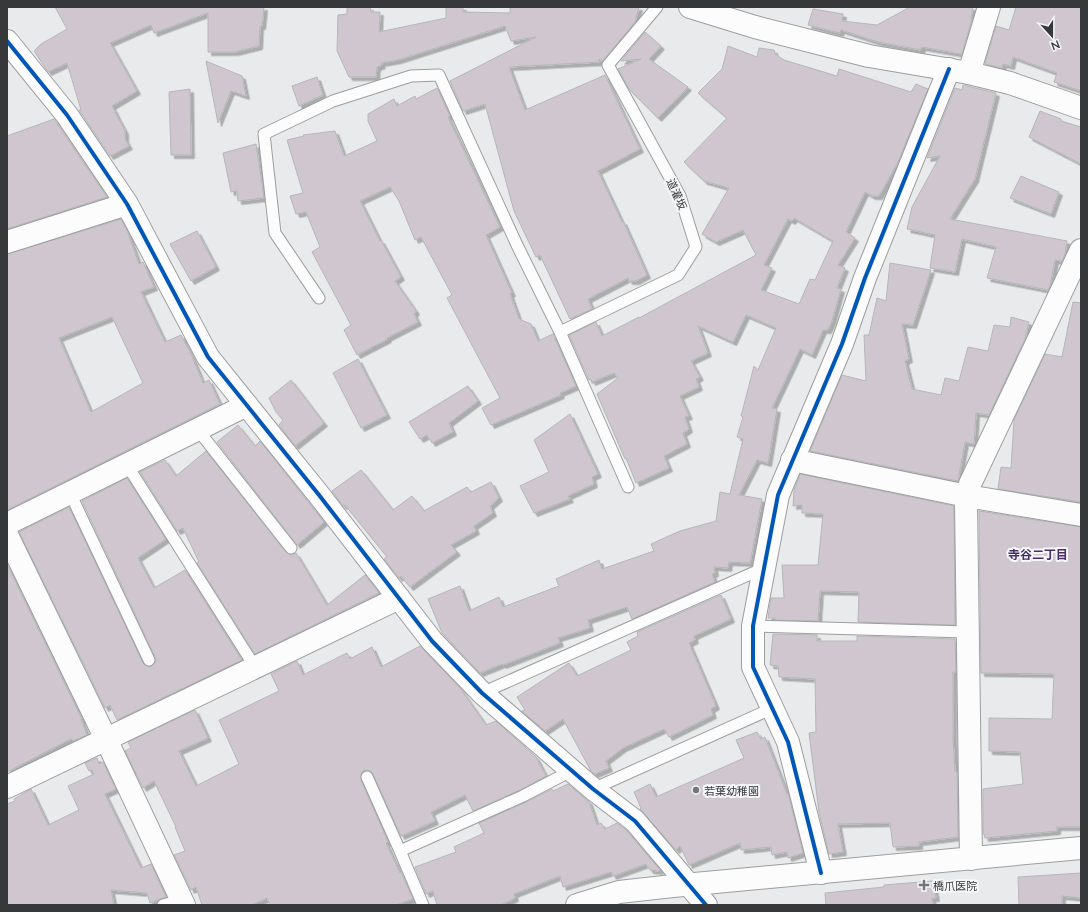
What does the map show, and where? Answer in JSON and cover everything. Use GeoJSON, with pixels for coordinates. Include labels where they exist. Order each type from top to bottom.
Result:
{"type":"FeatureCollection","features":[{"type":"Feature","properties":{"kind":"street"},"geometry":{"type":"LineString","coordinates":[[690,7],[755,27],[869,56],[959,71],[1010,83],[1081,108]]}},
{"type":"Feature","properties":{"kind":"street"},"geometry":{"type":"LineString","coordinates":[[821,873],[788,742],[753,667],[753,626],[778,494],[842,344],[865,278],[989,7]]}},
{"type":"Feature","properties":{"kind":"street"},"geometry":{"type":"LineString","coordinates":[[7,41],[67,115],[127,204],[208,357],[432,641],[482,693],[571,771],[635,822],[706,905]]}},
{"type":"Feature","properties":{"kind":"street"},"geometry":{"type":"LineString","coordinates":[[7,242],[127,204]]}},
{"type":"Feature","properties":{"kind":"street"},"geometry":{"type":"LineString","coordinates":[[971,859],[967,632],[967,496],[970,484],[1081,250]]}},
{"type":"Feature","properties":{"kind":"street"},"geometry":{"type":"LineString","coordinates":[[7,524],[247,406]]}},
{"type":"Feature","properties":{"kind":"street"},"geometry":{"type":"LineString","coordinates":[[792,460],[967,496],[1081,515]]}},
{"type":"Feature","properties":{"kind":"street"},"geometry":{"type":"LineString","coordinates":[[7,534],[106,739],[176,903]]}},
{"type":"Feature","properties":{"kind":"street"},"geometry":{"type":"LineString","coordinates":[[7,788],[399,598]]}},
{"type":"Feature","properties":{"kind":"street"},"geometry":{"type":"LineString","coordinates":[[577,905],[619,892],[1081,848]]}},
{"type":"Feature","properties":{"kind":"lane","name":"道灌坂"},"geometry":{"type":"LineString","coordinates":[[560,332],[678,275],[696,247],[680,196],[608,65],[657,7]]}},
{"type":"Feature","properties":{"kind":"lane"},"geometry":{"type":"LineString","coordinates":[[319,298],[275,233],[264,134],[333,101],[411,76],[439,75],[517,245],[560,332],[628,488]]}},
{"type":"Feature","properties":{"kind":"lane"},"geometry":{"type":"LineString","coordinates":[[198,430],[291,548]]}},
{"type":"Feature","properties":{"kind":"lane"},"geometry":{"type":"LineString","coordinates":[[126,465],[255,667]]}},
{"type":"Feature","properties":{"kind":"lane"},"geometry":{"type":"LineString","coordinates":[[70,493],[149,660]]}},
{"type":"Feature","properties":{"kind":"lane"},"geometry":{"type":"LineString","coordinates":[[482,693],[764,568]]}},
{"type":"Feature","properties":{"kind":"lane"},"geometry":{"type":"LineString","coordinates":[[753,626],[967,632]]}},
{"type":"Feature","properties":{"kind":"lane"},"geometry":{"type":"LineString","coordinates":[[593,789],[773,708]]}},
{"type":"Feature","properties":{"kind":"lane"},"geometry":{"type":"LineString","coordinates":[[400,851],[523,796],[571,771]]}},
{"type":"Feature","properties":{"kind":"lane"},"geometry":{"type":"LineString","coordinates":[[367,777],[423,905]]}},
{"type":"Feature","properties":{"kind":"building"},"geometry":{"type":"Polygon","coordinates":[[[55,7],[264,7],[262,26],[260,26],[259,46],[235,52],[208,52],[208,13],[154,33],[151,25],[110,43],[137,91],[112,106],[125,131],[125,139],[129,146],[110,156],[79,110],[81,110],[67,63],[48,72],[34,51],[41,44],[67,29],[55,7]]]}},
{"type":"Feature","properties":{"kind":"building"},"geometry":{"type":"Polygon","coordinates":[[[347,7],[370,7],[371,12],[380,12],[379,32],[446,18],[446,7],[463,7],[463,12],[510,13],[510,7],[639,7],[635,22],[602,62],[599,59],[600,62],[509,67],[525,110],[605,75],[640,149],[598,171],[622,222],[623,221],[647,275],[636,281],[629,281],[628,278],[588,299],[592,309],[570,319],[540,255],[536,257],[514,211],[485,104],[463,111],[450,81],[536,37],[511,41],[505,26],[398,60],[381,63],[382,65],[377,67],[376,77],[349,77],[337,51],[338,15],[347,14],[347,7]]]}},
{"type":"Feature","properties":{"kind":"building"},"geometry":{"type":"Polygon","coordinates":[[[910,7],[973,7],[972,19],[962,54],[922,47],[921,50],[878,42],[841,30],[840,33],[808,25],[813,9],[843,14],[842,21],[877,25],[910,7]]]}},
{"type":"Feature","properties":{"kind":"building"},"geometry":{"type":"Polygon","coordinates":[[[1016,7],[1081,7],[1081,91],[1054,82],[1057,73],[1013,57],[1011,66],[1003,64],[1002,68],[985,64],[996,26],[1009,30],[1016,7]]]}},
{"type":"Feature","properties":{"kind":"building"},"geometry":{"type":"Polygon","coordinates":[[[645,32],[661,46],[649,59],[688,87],[658,118],[629,89],[618,69],[641,59],[621,61],[645,32]]]}},
{"type":"Feature","properties":{"kind":"building"},"geometry":{"type":"Polygon","coordinates":[[[728,46],[757,57],[759,48],[774,50],[775,54],[784,60],[837,76],[839,69],[911,92],[916,84],[928,89],[897,164],[879,196],[872,196],[865,192],[846,232],[855,238],[838,265],[845,268],[837,288],[841,289],[832,321],[828,330],[823,330],[812,355],[800,349],[772,408],[777,409],[768,463],[757,460],[739,495],[762,499],[750,563],[729,562],[728,568],[714,567],[715,573],[712,574],[715,582],[632,619],[627,607],[588,620],[590,628],[558,638],[560,643],[480,673],[442,633],[428,599],[460,586],[469,611],[499,597],[503,607],[559,586],[556,579],[599,560],[602,569],[654,551],[651,544],[680,531],[716,521],[720,492],[730,494],[743,439],[737,437],[754,366],[758,370],[776,328],[746,315],[733,342],[698,326],[708,353],[691,361],[700,377],[696,379],[699,387],[680,396],[689,416],[685,417],[689,429],[683,433],[687,444],[664,456],[669,468],[636,483],[597,394],[618,378],[614,373],[592,382],[591,379],[589,380],[569,335],[596,322],[602,336],[639,318],[756,255],[743,230],[716,242],[702,234],[729,188],[704,181],[684,162],[727,118],[698,93],[722,69],[728,46]],[[794,218],[792,221],[788,219],[764,265],[772,268],[761,290],[799,304],[810,279],[815,280],[833,241],[794,218]]]}},
{"type":"Feature","properties":{"kind":"building"},"geometry":{"type":"Polygon","coordinates":[[[206,61],[242,76],[246,96],[231,91],[218,123],[206,61]]]}},
{"type":"Feature","properties":{"kind":"building"},"geometry":{"type":"Polygon","coordinates":[[[317,77],[323,95],[299,106],[292,86],[317,77]]]}},
{"type":"Feature","properties":{"kind":"building"},"geometry":{"type":"Polygon","coordinates":[[[963,85],[996,93],[975,179],[950,219],[1067,241],[1065,254],[1062,261],[1055,260],[1048,290],[987,278],[996,247],[962,239],[955,272],[930,268],[935,235],[907,229],[912,207],[940,156],[927,158],[955,88],[962,90],[963,85]]]}},
{"type":"Feature","properties":{"kind":"building"},"geometry":{"type":"Polygon","coordinates":[[[437,88],[450,116],[448,117],[500,227],[486,235],[512,293],[510,294],[519,319],[531,324],[538,341],[553,334],[576,386],[560,393],[561,395],[491,425],[482,408],[500,398],[447,298],[452,295],[421,237],[415,240],[399,201],[390,187],[360,201],[380,241],[381,240],[401,277],[395,281],[416,311],[414,314],[418,322],[357,355],[344,330],[351,325],[312,252],[320,247],[306,212],[296,214],[290,196],[303,193],[287,140],[304,136],[303,135],[335,131],[344,156],[377,141],[368,121],[368,114],[394,99],[397,106],[415,96],[416,99],[437,88]]]}},
{"type":"Feature","properties":{"kind":"building"},"geometry":{"type":"Polygon","coordinates":[[[190,89],[191,155],[171,155],[169,92],[190,89]]]}},
{"type":"Feature","properties":{"kind":"building"},"geometry":{"type":"Polygon","coordinates":[[[1040,111],[1061,119],[1061,121],[1081,127],[1081,164],[1029,137],[1040,111]]]}},
{"type":"Feature","properties":{"kind":"building"},"geometry":{"type":"Polygon","coordinates":[[[54,119],[107,197],[7,229],[7,136],[54,119]]]}},
{"type":"Feature","properties":{"kind":"building"},"geometry":{"type":"Polygon","coordinates":[[[256,144],[264,198],[238,201],[237,191],[231,192],[223,153],[256,144]]]}},
{"type":"Feature","properties":{"kind":"building"},"geometry":{"type":"Polygon","coordinates":[[[1021,176],[1059,192],[1051,214],[1010,198],[1021,176]]]}},
{"type":"Feature","properties":{"kind":"building"},"geometry":{"type":"Polygon","coordinates":[[[121,219],[127,230],[139,264],[143,262],[154,287],[141,292],[165,342],[181,335],[203,383],[209,380],[220,404],[7,510],[7,254],[121,219]],[[112,317],[59,338],[91,412],[143,383],[112,317]]]}},
{"type":"Feature","properties":{"kind":"building"},"geometry":{"type":"Polygon","coordinates":[[[197,231],[216,267],[191,281],[170,244],[197,231]]]}},
{"type":"Feature","properties":{"kind":"building"},"geometry":{"type":"Polygon","coordinates":[[[890,263],[931,270],[913,325],[902,324],[909,359],[905,361],[912,389],[941,395],[945,378],[959,381],[968,347],[988,351],[994,325],[1010,327],[1011,317],[1029,322],[1025,339],[989,415],[976,413],[974,444],[965,442],[958,481],[810,451],[842,375],[866,381],[864,335],[869,335],[877,298],[886,301],[890,263]]]}},
{"type":"Feature","properties":{"kind":"building"},"geometry":{"type":"Polygon","coordinates":[[[1073,302],[1081,303],[1081,502],[998,489],[1001,467],[1011,468],[1014,420],[1045,354],[1062,357],[1073,302]]]}},
{"type":"Feature","properties":{"kind":"building"},"geometry":{"type":"Polygon","coordinates":[[[358,359],[387,415],[361,428],[333,373],[358,359]]]}},
{"type":"Feature","properties":{"kind":"building"},"geometry":{"type":"Polygon","coordinates":[[[291,380],[324,423],[295,446],[279,425],[283,420],[276,412],[269,398],[291,380]]]}},
{"type":"Feature","properties":{"kind":"building"},"geometry":{"type":"Polygon","coordinates":[[[468,386],[478,401],[449,423],[453,432],[432,443],[427,435],[420,439],[409,422],[468,386]]]}},
{"type":"Feature","properties":{"kind":"building"},"geometry":{"type":"Polygon","coordinates":[[[570,414],[598,474],[592,477],[594,484],[568,496],[570,499],[534,513],[520,486],[549,472],[534,440],[570,414]]]}},
{"type":"Feature","properties":{"kind":"building"},"geometry":{"type":"Polygon","coordinates":[[[238,425],[255,446],[260,441],[324,522],[297,545],[217,442],[238,425]]]}},
{"type":"Feature","properties":{"kind":"building"},"geometry":{"type":"Polygon","coordinates":[[[206,451],[286,552],[292,555],[296,553],[327,605],[365,575],[379,593],[255,654],[197,563],[199,562],[183,528],[177,531],[140,472],[165,460],[176,476],[206,451]]]}},
{"type":"Feature","properties":{"kind":"building"},"geometry":{"type":"Polygon","coordinates":[[[361,470],[393,510],[412,496],[424,511],[467,487],[471,492],[491,482],[499,498],[490,506],[493,513],[474,526],[476,531],[451,545],[457,552],[410,587],[401,576],[399,578],[384,559],[387,557],[332,491],[361,470]]]}},
{"type":"Feature","properties":{"kind":"building"},"geometry":{"type":"Polygon","coordinates":[[[800,474],[954,506],[955,625],[858,622],[859,592],[820,591],[818,621],[775,620],[775,618],[768,618],[771,598],[784,598],[782,565],[818,565],[823,514],[802,513],[802,505],[793,506],[794,490],[800,474]]]}},
{"type":"Feature","properties":{"kind":"building"},"geometry":{"type":"Polygon","coordinates":[[[127,478],[166,539],[138,558],[154,588],[185,570],[242,660],[117,720],[110,705],[105,708],[19,532],[69,507],[143,663],[148,667],[152,666],[156,661],[155,657],[82,501],[127,478]]]}},
{"type":"Feature","properties":{"kind":"building"},"geometry":{"type":"Polygon","coordinates":[[[979,511],[1081,527],[1081,827],[1057,827],[1057,831],[985,838],[983,834],[983,789],[1023,784],[1020,752],[989,751],[989,718],[1052,719],[1054,674],[981,673],[979,511]]]}},
{"type":"Feature","properties":{"kind":"building"},"geometry":{"type":"Polygon","coordinates":[[[7,564],[82,719],[87,735],[73,741],[71,739],[7,772],[7,564]]]}},
{"type":"Feature","properties":{"kind":"building"},"geometry":{"type":"Polygon","coordinates":[[[721,595],[731,619],[694,636],[695,640],[689,643],[716,706],[711,709],[713,715],[669,737],[664,729],[623,748],[606,761],[609,768],[595,774],[591,771],[563,719],[545,731],[522,711],[525,710],[517,697],[569,663],[577,676],[631,650],[627,642],[638,636],[637,632],[721,595]]]}},
{"type":"Feature","properties":{"kind":"building"},"geometry":{"type":"Polygon","coordinates":[[[773,634],[817,635],[817,641],[857,641],[857,636],[955,639],[956,672],[953,672],[953,739],[955,772],[957,772],[958,837],[919,842],[919,846],[893,847],[890,823],[838,824],[843,852],[829,854],[819,812],[809,733],[816,732],[815,679],[779,677],[778,666],[770,665],[773,634]]]}},
{"type":"Feature","properties":{"kind":"building"},"geometry":{"type":"Polygon","coordinates":[[[420,646],[460,688],[486,725],[496,721],[536,757],[546,776],[520,790],[473,811],[465,795],[431,812],[435,821],[401,836],[373,774],[371,771],[365,770],[361,773],[361,780],[388,842],[386,843],[413,899],[396,905],[270,905],[267,898],[252,905],[202,905],[196,887],[191,890],[174,855],[185,851],[176,827],[154,781],[143,788],[125,751],[131,748],[128,742],[195,710],[208,738],[179,751],[196,786],[239,764],[219,720],[279,691],[271,674],[297,661],[303,675],[347,653],[350,659],[372,647],[381,667],[420,646]]]}},
{"type":"Feature","properties":{"kind":"building"},"geometry":{"type":"Polygon","coordinates":[[[757,732],[761,739],[765,737],[787,794],[788,793],[803,853],[788,858],[787,852],[772,855],[771,847],[741,850],[740,843],[689,865],[680,846],[676,850],[640,809],[641,808],[634,792],[650,784],[656,797],[744,758],[736,740],[757,732]]]}},
{"type":"Feature","properties":{"kind":"building"},"geometry":{"type":"Polygon","coordinates":[[[97,758],[99,764],[103,762],[116,789],[105,794],[141,868],[151,864],[166,897],[150,903],[147,893],[111,890],[114,905],[7,905],[7,804],[15,801],[14,799],[31,789],[48,825],[79,810],[68,786],[94,774],[92,770],[89,771],[85,763],[97,758]]]}},
{"type":"Feature","properties":{"kind":"building"},"geometry":{"type":"Polygon","coordinates":[[[568,784],[589,802],[597,825],[601,823],[605,829],[617,823],[626,830],[660,870],[650,870],[646,864],[613,876],[611,872],[563,887],[560,876],[514,894],[515,898],[501,905],[437,905],[433,891],[426,894],[415,867],[456,852],[454,847],[484,833],[479,823],[552,789],[553,791],[568,784]]]}},
{"type":"Feature","properties":{"kind":"building"},"geometry":{"type":"Polygon","coordinates":[[[1081,873],[1081,898],[1062,896],[1062,905],[1019,905],[1018,877],[1081,873]]]}},
{"type":"Feature","properties":{"kind":"building"},"geometry":{"type":"Polygon","coordinates":[[[933,881],[936,898],[932,898],[933,905],[826,905],[825,893],[884,887],[884,885],[933,881]]]}},
{"type":"Feature","properties":{"kind":"cycle path"},"geometry":{"type":"LineString","coordinates":[[7,41],[67,115],[127,204],[208,357],[319,495],[432,641],[482,693],[593,789],[635,821],[706,905]]}},
{"type":"Feature","properties":{"kind":"cycle path"},"geometry":{"type":"LineString","coordinates":[[821,873],[788,742],[753,667],[753,626],[778,495],[842,344],[865,278],[949,69]]}},
{"type":"Feature","properties":{"kind":"place","name":"若葉幼稚園"},"geometry":{"type":"Point","coordinates":[696,790]}},
{"type":"Feature","properties":{"kind":"place","name":"橋爪医院"},"geometry":{"type":"Point","coordinates":[924,885]}},
{"type":"Feature","properties":{"kind":"district","name":"寺谷二丁目"},"geometry":{"type":"Point","coordinates":[1038,554]}}]}
